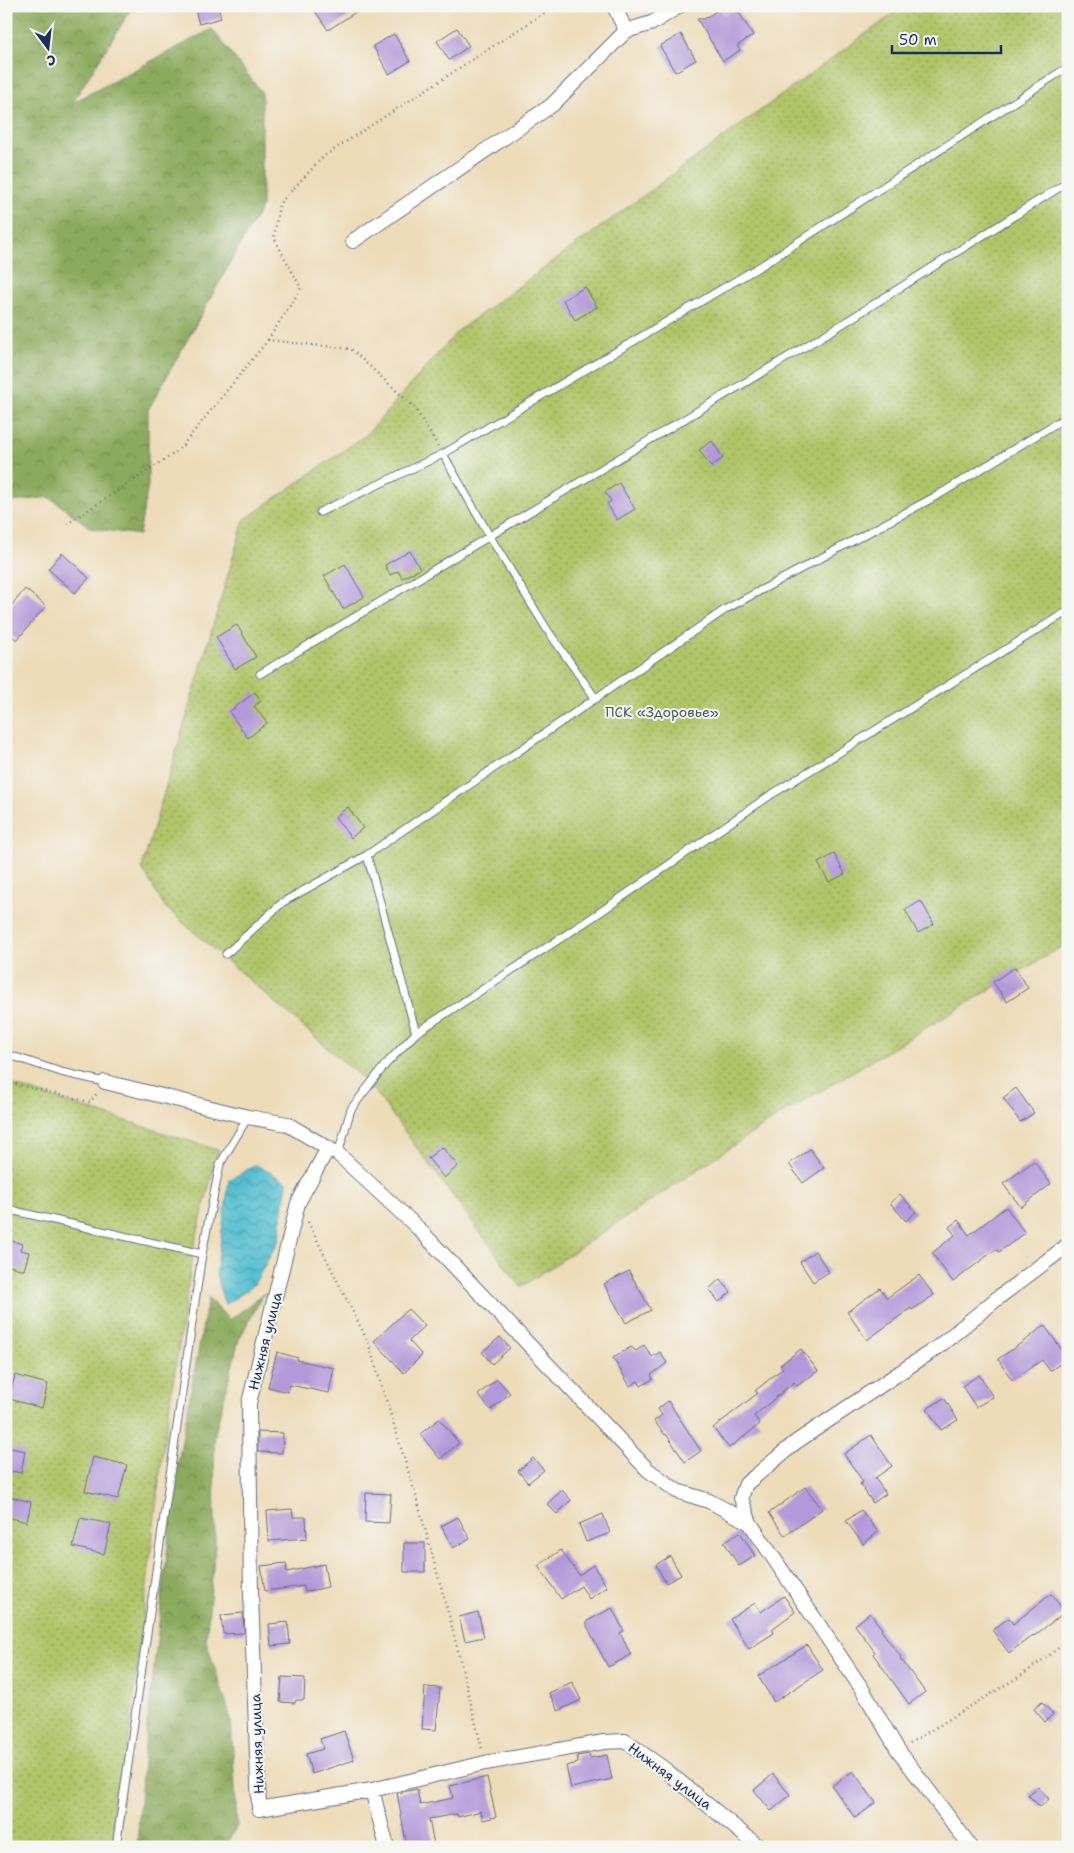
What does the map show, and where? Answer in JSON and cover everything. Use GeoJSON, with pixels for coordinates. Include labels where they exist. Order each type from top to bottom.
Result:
{"type":"FeatureCollection","features":[{"type":"Feature","properties":{"kind":"street"},"geometry":{"type":"LineString","coordinates":[[614,6],[626,31]]}},
{"type":"Feature","properties":{"kind":"street"},"geometry":{"type":"LineString","coordinates":[[353,241],[552,105],[626,31],[652,24],[679,6]]}},
{"type":"Feature","properties":{"kind":"street"},"geometry":{"type":"LineString","coordinates":[[105,1082],[248,1117],[287,1124],[333,1151],[418,1228],[648,1470],[677,1491],[709,1501],[750,1522]]}},
{"type":"Feature","properties":{"kind":"street","name":"Нижняя улица"},"geometry":{"type":"LineString","coordinates":[[333,1151],[298,1203],[249,1403],[251,1594],[259,1809],[372,1790],[485,1763],[604,1742],[625,1741],[663,1768],[759,1847]]}},
{"type":"Feature","properties":{"kind":"street"},"geometry":{"type":"LineString","coordinates":[[971,1847],[898,1750],[862,1689],[750,1522],[741,1498],[746,1484],[796,1442],[938,1347],[999,1297],[1068,1245]]}},
{"type":"Feature","properties":{"kind":"street"},"geometry":{"type":"LineString","coordinates":[[372,1790],[387,1847]]}},
{"type":"Feature","properties":{"kind":"lane"},"geometry":{"type":"LineString","coordinates":[[320,512],[443,454],[764,264],[1068,68]]}},
{"type":"Feature","properties":{"kind":"lane"},"geometry":{"type":"LineString","coordinates":[[260,674],[836,328],[1068,182]]}},
{"type":"Feature","properties":{"kind":"lane"},"geometry":{"type":"LineString","coordinates":[[226,954],[283,902],[367,856],[726,609],[940,494],[1068,416]]}},
{"type":"Feature","properties":{"kind":"lane"},"geometry":{"type":"LineString","coordinates":[[443,454],[490,537],[548,631],[596,698]]}},
{"type":"Feature","properties":{"kind":"lane"},"geometry":{"type":"LineString","coordinates":[[333,1151],[351,1109],[385,1065],[416,1033],[593,917],[769,796],[1068,611]]}},
{"type":"Feature","properties":{"kind":"lane"},"geometry":{"type":"LineString","coordinates":[[367,856],[416,1033]]}},
{"type":"Feature","properties":{"kind":"lane"},"geometry":{"type":"LineString","coordinates":[[6,1054],[61,1072],[105,1082]]}},
{"type":"Feature","properties":{"kind":"lane"},"geometry":{"type":"LineString","coordinates":[[116,1847],[184,1393],[202,1254],[220,1164],[248,1117]]}},
{"type":"Feature","properties":{"kind":"lane"},"geometry":{"type":"LineString","coordinates":[[6,1209],[202,1254]]}},
{"type":"Feature","properties":{"kind":"path"},"geometry":{"type":"LineString","coordinates":[[67,524],[178,451],[268,340],[301,288],[274,238],[279,204],[324,156],[544,13],[547,6]]}},
{"type":"Feature","properties":{"kind":"path"},"geometry":{"type":"LineString","coordinates":[[268,340],[350,349],[414,406],[443,454]]}},
{"type":"Feature","properties":{"kind":"path"},"geometry":{"type":"LineString","coordinates":[[6,1082],[90,1102],[105,1082]]}},
{"type":"Feature","properties":{"kind":"path"},"geometry":{"type":"LineString","coordinates":[[298,1203],[368,1342],[413,1487],[451,1622],[485,1763]]}},
{"type":"Feature","properties":{"kind":"path"},"geometry":{"type":"LineString","coordinates":[[898,1750],[1022,1675],[1068,1641]]}},
{"type":"Feature","properties":{"kind":"green space"},"geometry":{"type":"Polygon","coordinates":[[[6,6],[133,6],[72,103],[212,29],[262,93],[262,206],[148,410],[148,485],[139,535],[91,528],[49,497],[6,503],[6,6]]]}},
{"type":"Feature","properties":{"kind":"green space","name":"ПСК «Здоровье»"},"geometry":{"type":"Polygon","coordinates":[[[904,6],[1068,6],[1068,943],[764,1125],[521,1287],[369,1084],[164,906],[142,868],[244,520],[366,435],[459,330],[904,6]]]}},
{"type":"Feature","properties":{"kind":"green space"},"geometry":{"type":"Polygon","coordinates":[[[6,1083],[218,1150],[194,1247],[163,1448],[116,1847],[6,1847],[6,1083]]]}},
{"type":"Feature","properties":{"kind":"green space"},"geometry":{"type":"Polygon","coordinates":[[[264,1293],[239,1339],[214,1437],[215,1546],[206,1641],[231,1719],[237,1826],[224,1847],[137,1847],[143,1762],[177,1468],[208,1298],[230,1320],[264,1293]]]}},
{"type":"Feature","properties":{"kind":"water"},"geometry":{"type":"Polygon","coordinates":[[[256,1165],[287,1182],[279,1240],[253,1286],[225,1305],[216,1275],[229,1180],[256,1165]]]}},
{"type":"Feature","properties":{"kind":"building"},"geometry":{"type":"Polygon","coordinates":[[[194,6],[218,6],[221,18],[199,24],[194,6]]]}},
{"type":"Feature","properties":{"kind":"building"},"geometry":{"type":"Polygon","coordinates":[[[322,6],[365,6],[328,30],[315,11],[322,6]]]}},
{"type":"Feature","properties":{"kind":"building"},"geometry":{"type":"Polygon","coordinates":[[[721,8],[725,14],[736,8],[753,35],[737,46],[740,50],[723,61],[697,19],[704,19],[721,8]]]}},
{"type":"Feature","properties":{"kind":"building"},"geometry":{"type":"Polygon","coordinates":[[[457,28],[469,46],[449,60],[437,41],[457,28]]]}},
{"type":"Feature","properties":{"kind":"building"},"geometry":{"type":"Polygon","coordinates":[[[394,34],[410,61],[389,74],[373,46],[394,34]]]}},
{"type":"Feature","properties":{"kind":"building"},"geometry":{"type":"Polygon","coordinates":[[[681,34],[696,60],[675,72],[660,46],[681,34]]]}},
{"type":"Feature","properties":{"kind":"building"},"geometry":{"type":"Polygon","coordinates":[[[585,287],[597,307],[575,320],[563,300],[585,287]]]}},
{"type":"Feature","properties":{"kind":"building"},"geometry":{"type":"Polygon","coordinates":[[[712,441],[723,458],[711,467],[699,450],[712,441]]]}},
{"type":"Feature","properties":{"kind":"building"},"geometry":{"type":"Polygon","coordinates":[[[619,483],[635,509],[617,520],[607,504],[611,501],[605,492],[619,483]]]}},
{"type":"Feature","properties":{"kind":"building"},"geometry":{"type":"Polygon","coordinates":[[[410,551],[420,569],[402,578],[398,571],[390,575],[385,565],[410,551]]]}},
{"type":"Feature","properties":{"kind":"building"},"geometry":{"type":"Polygon","coordinates":[[[62,553],[89,578],[75,593],[48,569],[62,553]]]}},
{"type":"Feature","properties":{"kind":"building"},"geometry":{"type":"Polygon","coordinates":[[[345,564],[364,597],[343,609],[324,576],[345,564]]]}},
{"type":"Feature","properties":{"kind":"building"},"geometry":{"type":"Polygon","coordinates":[[[25,589],[46,606],[17,640],[6,631],[6,612],[25,589]]]}},
{"type":"Feature","properties":{"kind":"building"},"geometry":{"type":"Polygon","coordinates":[[[237,625],[256,657],[235,669],[216,637],[237,625]]]}},
{"type":"Feature","properties":{"kind":"building"},"geometry":{"type":"Polygon","coordinates":[[[255,692],[261,701],[254,706],[267,723],[248,738],[229,712],[255,692]]]}},
{"type":"Feature","properties":{"kind":"building"},"geometry":{"type":"Polygon","coordinates":[[[348,807],[363,828],[351,838],[335,817],[348,807]]]}},
{"type":"Feature","properties":{"kind":"building"},"geometry":{"type":"Polygon","coordinates":[[[834,854],[845,874],[829,882],[818,863],[834,854]]]}},
{"type":"Feature","properties":{"kind":"building"},"geometry":{"type":"Polygon","coordinates":[[[921,901],[934,924],[918,933],[905,910],[921,901]]]}},
{"type":"Feature","properties":{"kind":"building"},"geometry":{"type":"Polygon","coordinates":[[[1015,967],[1028,988],[1007,1002],[993,982],[1015,967]]]}},
{"type":"Feature","properties":{"kind":"building"},"geometry":{"type":"Polygon","coordinates":[[[1016,1088],[1034,1113],[1020,1122],[1003,1098],[1016,1088]]]}},
{"type":"Feature","properties":{"kind":"building"},"geometry":{"type":"Polygon","coordinates":[[[442,1147],[458,1166],[444,1178],[428,1158],[442,1147]]]}},
{"type":"Feature","properties":{"kind":"building"},"geometry":{"type":"Polygon","coordinates":[[[810,1149],[824,1168],[803,1183],[789,1164],[810,1149]]]}},
{"type":"Feature","properties":{"kind":"building"},"geometry":{"type":"Polygon","coordinates":[[[1034,1161],[1051,1184],[1021,1207],[1003,1184],[1034,1161]]]}},
{"type":"Feature","properties":{"kind":"building"},"geometry":{"type":"Polygon","coordinates":[[[900,1194],[916,1212],[906,1221],[890,1203],[900,1194]]]}},
{"type":"Feature","properties":{"kind":"building"},"geometry":{"type":"Polygon","coordinates":[[[1006,1207],[1025,1233],[999,1252],[996,1249],[953,1282],[932,1253],[955,1235],[949,1227],[958,1220],[969,1235],[1006,1207]]]}},
{"type":"Feature","properties":{"kind":"building"},"geometry":{"type":"Polygon","coordinates":[[[6,1239],[22,1244],[20,1250],[29,1252],[24,1270],[6,1265],[6,1239]]]}},
{"type":"Feature","properties":{"kind":"building"},"geometry":{"type":"Polygon","coordinates":[[[815,1251],[829,1272],[813,1282],[800,1262],[815,1251]]]}},
{"type":"Feature","properties":{"kind":"building"},"geometry":{"type":"Polygon","coordinates":[[[629,1271],[651,1310],[626,1323],[604,1284],[629,1271]]]}},
{"type":"Feature","properties":{"kind":"building"},"geometry":{"type":"Polygon","coordinates":[[[919,1275],[934,1295],[912,1310],[911,1308],[867,1340],[847,1312],[880,1288],[887,1298],[919,1275]]]}},
{"type":"Feature","properties":{"kind":"building"},"geometry":{"type":"Polygon","coordinates":[[[720,1279],[731,1292],[719,1302],[709,1289],[720,1279]]]}},
{"type":"Feature","properties":{"kind":"building"},"geometry":{"type":"Polygon","coordinates":[[[408,1309],[425,1326],[409,1341],[422,1355],[404,1373],[374,1341],[408,1309]]]}},
{"type":"Feature","properties":{"kind":"building"},"geometry":{"type":"Polygon","coordinates":[[[1044,1325],[1068,1358],[1050,1371],[1042,1360],[1012,1380],[998,1359],[1044,1325]]]}},
{"type":"Feature","properties":{"kind":"building"},"geometry":{"type":"Polygon","coordinates":[[[500,1337],[510,1348],[492,1364],[482,1352],[500,1337]]]}},
{"type":"Feature","properties":{"kind":"building"},"geometry":{"type":"Polygon","coordinates":[[[644,1345],[652,1357],[660,1352],[667,1363],[651,1375],[653,1379],[641,1386],[638,1381],[630,1386],[613,1358],[631,1347],[636,1351],[644,1345]]]}},
{"type":"Feature","properties":{"kind":"building"},"geometry":{"type":"Polygon","coordinates":[[[801,1349],[818,1371],[797,1386],[794,1382],[754,1416],[760,1424],[729,1448],[713,1428],[758,1393],[755,1391],[783,1368],[780,1365],[801,1349]]]}},
{"type":"Feature","properties":{"kind":"building"},"geometry":{"type":"Polygon","coordinates":[[[277,1352],[298,1358],[297,1360],[334,1368],[329,1393],[290,1385],[288,1392],[268,1387],[277,1352]]]}},
{"type":"Feature","properties":{"kind":"building"},"geometry":{"type":"Polygon","coordinates":[[[15,1375],[48,1384],[42,1408],[9,1399],[15,1375]]]}},
{"type":"Feature","properties":{"kind":"building"},"geometry":{"type":"Polygon","coordinates":[[[979,1375],[993,1397],[976,1407],[962,1386],[979,1375]]]}},
{"type":"Feature","properties":{"kind":"building"},"geometry":{"type":"Polygon","coordinates":[[[497,1379],[510,1393],[491,1410],[478,1395],[497,1379]]]}},
{"type":"Feature","properties":{"kind":"building"},"geometry":{"type":"Polygon","coordinates":[[[944,1398],[958,1420],[941,1430],[927,1409],[944,1398]]]}},
{"type":"Feature","properties":{"kind":"building"},"geometry":{"type":"Polygon","coordinates":[[[668,1401],[701,1451],[685,1462],[666,1434],[654,1421],[662,1415],[658,1409],[668,1401]]]}},
{"type":"Feature","properties":{"kind":"building"},"geometry":{"type":"Polygon","coordinates":[[[439,1419],[459,1443],[440,1459],[420,1434],[439,1419]]]}},
{"type":"Feature","properties":{"kind":"building"},"geometry":{"type":"Polygon","coordinates":[[[258,1432],[283,1433],[282,1453],[258,1452],[258,1432]]]}},
{"type":"Feature","properties":{"kind":"building"},"geometry":{"type":"Polygon","coordinates":[[[871,1435],[892,1466],[875,1478],[886,1494],[873,1503],[860,1484],[863,1482],[844,1454],[871,1435]]]}},
{"type":"Feature","properties":{"kind":"building"},"geometry":{"type":"Polygon","coordinates":[[[6,1447],[25,1451],[21,1473],[6,1470],[6,1447]]]}},
{"type":"Feature","properties":{"kind":"building"},"geometry":{"type":"Polygon","coordinates":[[[93,1457],[127,1465],[118,1499],[85,1491],[93,1457]]]}},
{"type":"Feature","properties":{"kind":"building"},"geometry":{"type":"Polygon","coordinates":[[[533,1458],[544,1470],[528,1483],[518,1471],[533,1458]]]}},
{"type":"Feature","properties":{"kind":"building"},"geometry":{"type":"Polygon","coordinates":[[[805,1487],[822,1509],[785,1536],[769,1513],[805,1487]]]}},
{"type":"Feature","properties":{"kind":"building"},"geometry":{"type":"Polygon","coordinates":[[[562,1490],[571,1500],[557,1514],[547,1504],[562,1490]]]}},
{"type":"Feature","properties":{"kind":"building"},"geometry":{"type":"Polygon","coordinates":[[[366,1493],[391,1494],[389,1523],[365,1522],[366,1493]]]}},
{"type":"Feature","properties":{"kind":"building"},"geometry":{"type":"Polygon","coordinates":[[[11,1497],[31,1502],[27,1522],[7,1517],[11,1497]]]}},
{"type":"Feature","properties":{"kind":"building"},"geometry":{"type":"Polygon","coordinates":[[[292,1509],[293,1517],[306,1517],[307,1538],[269,1541],[267,1511],[292,1509]]]}},
{"type":"Feature","properties":{"kind":"building"},"geometry":{"type":"Polygon","coordinates":[[[861,1510],[878,1532],[863,1544],[846,1521],[861,1510]]]}},
{"type":"Feature","properties":{"kind":"building"},"geometry":{"type":"Polygon","coordinates":[[[603,1514],[610,1533],[586,1542],[579,1524],[603,1514]]]}},
{"type":"Feature","properties":{"kind":"building"},"geometry":{"type":"Polygon","coordinates":[[[458,1517],[470,1539],[453,1548],[441,1526],[458,1517]]]}},
{"type":"Feature","properties":{"kind":"building"},"geometry":{"type":"Polygon","coordinates":[[[80,1518],[111,1524],[104,1554],[73,1547],[80,1518]]]}},
{"type":"Feature","properties":{"kind":"building"},"geometry":{"type":"Polygon","coordinates":[[[740,1532],[755,1556],[739,1566],[724,1542],[740,1532]]]}},
{"type":"Feature","properties":{"kind":"building"},"geometry":{"type":"Polygon","coordinates":[[[404,1543],[425,1543],[425,1572],[404,1572],[404,1543]]]}},
{"type":"Feature","properties":{"kind":"building"},"geometry":{"type":"Polygon","coordinates":[[[561,1550],[579,1575],[593,1565],[607,1587],[589,1599],[581,1586],[561,1599],[538,1566],[561,1550]]]}},
{"type":"Feature","properties":{"kind":"building"},"geometry":{"type":"Polygon","coordinates":[[[670,1556],[681,1575],[666,1583],[656,1565],[670,1556]]]}},
{"type":"Feature","properties":{"kind":"building"},"geometry":{"type":"Polygon","coordinates":[[[286,1563],[287,1572],[324,1564],[328,1587],[305,1592],[304,1586],[265,1591],[261,1566],[286,1563]]]}},
{"type":"Feature","properties":{"kind":"building"},"geometry":{"type":"Polygon","coordinates":[[[1051,1594],[1065,1612],[1009,1653],[992,1630],[1009,1618],[1013,1624],[1051,1594]]]}},
{"type":"Feature","properties":{"kind":"building"},"geometry":{"type":"Polygon","coordinates":[[[784,1596],[795,1612],[772,1629],[774,1633],[749,1649],[730,1619],[755,1603],[761,1612],[784,1596]]]}},
{"type":"Feature","properties":{"kind":"building"},"geometry":{"type":"Polygon","coordinates":[[[612,1608],[624,1631],[620,1633],[631,1655],[608,1667],[587,1626],[587,1621],[612,1608]]]}},
{"type":"Feature","properties":{"kind":"building"},"geometry":{"type":"Polygon","coordinates":[[[478,1612],[484,1637],[465,1641],[459,1617],[478,1612]]]}},
{"type":"Feature","properties":{"kind":"building"},"geometry":{"type":"Polygon","coordinates":[[[243,1613],[244,1633],[223,1634],[221,1615],[243,1613]]]}},
{"type":"Feature","properties":{"kind":"building"},"geometry":{"type":"Polygon","coordinates":[[[870,1613],[925,1692],[909,1704],[873,1654],[875,1652],[855,1625],[870,1613]]]}},
{"type":"Feature","properties":{"kind":"building"},"geometry":{"type":"Polygon","coordinates":[[[288,1622],[290,1644],[271,1646],[269,1624],[288,1622]]]}},
{"type":"Feature","properties":{"kind":"building"},"geometry":{"type":"Polygon","coordinates":[[[807,1645],[823,1670],[774,1702],[758,1676],[807,1645]]]}},
{"type":"Feature","properties":{"kind":"building"},"geometry":{"type":"Polygon","coordinates":[[[282,1677],[305,1678],[304,1700],[296,1700],[295,1703],[280,1702],[282,1677]]]}},
{"type":"Feature","properties":{"kind":"building"},"geometry":{"type":"Polygon","coordinates":[[[572,1682],[581,1700],[558,1711],[549,1693],[572,1682]]]}},
{"type":"Feature","properties":{"kind":"building"},"geometry":{"type":"Polygon","coordinates":[[[425,1687],[440,1688],[436,1730],[422,1729],[425,1687]]]}},
{"type":"Feature","properties":{"kind":"building"},"geometry":{"type":"Polygon","coordinates":[[[1042,1702],[1053,1714],[1045,1722],[1034,1709],[1042,1702]]]}},
{"type":"Feature","properties":{"kind":"building"},"geometry":{"type":"Polygon","coordinates":[[[344,1731],[354,1760],[312,1774],[306,1754],[323,1749],[320,1739],[344,1731]]]}},
{"type":"Feature","properties":{"kind":"building"},"geometry":{"type":"Polygon","coordinates":[[[589,1754],[590,1758],[607,1755],[612,1779],[571,1788],[566,1766],[578,1763],[577,1756],[589,1754]]]}},
{"type":"Feature","properties":{"kind":"building"},"geometry":{"type":"Polygon","coordinates":[[[853,1771],[876,1803],[855,1818],[832,1786],[853,1771]]]}},
{"type":"Feature","properties":{"kind":"building"},"geometry":{"type":"Polygon","coordinates":[[[773,1774],[790,1795],[771,1811],[754,1790],[773,1774]]]}},
{"type":"Feature","properties":{"kind":"building"},"geometry":{"type":"Polygon","coordinates":[[[487,1777],[496,1817],[483,1820],[481,1811],[458,1817],[457,1814],[429,1819],[434,1845],[407,1847],[397,1793],[417,1789],[420,1805],[453,1798],[450,1786],[487,1777]]]}},
{"type":"Feature","properties":{"kind":"building"},"geometry":{"type":"Polygon","coordinates":[[[1038,1787],[1049,1799],[1040,1807],[1028,1795],[1038,1787]]]}}]}
